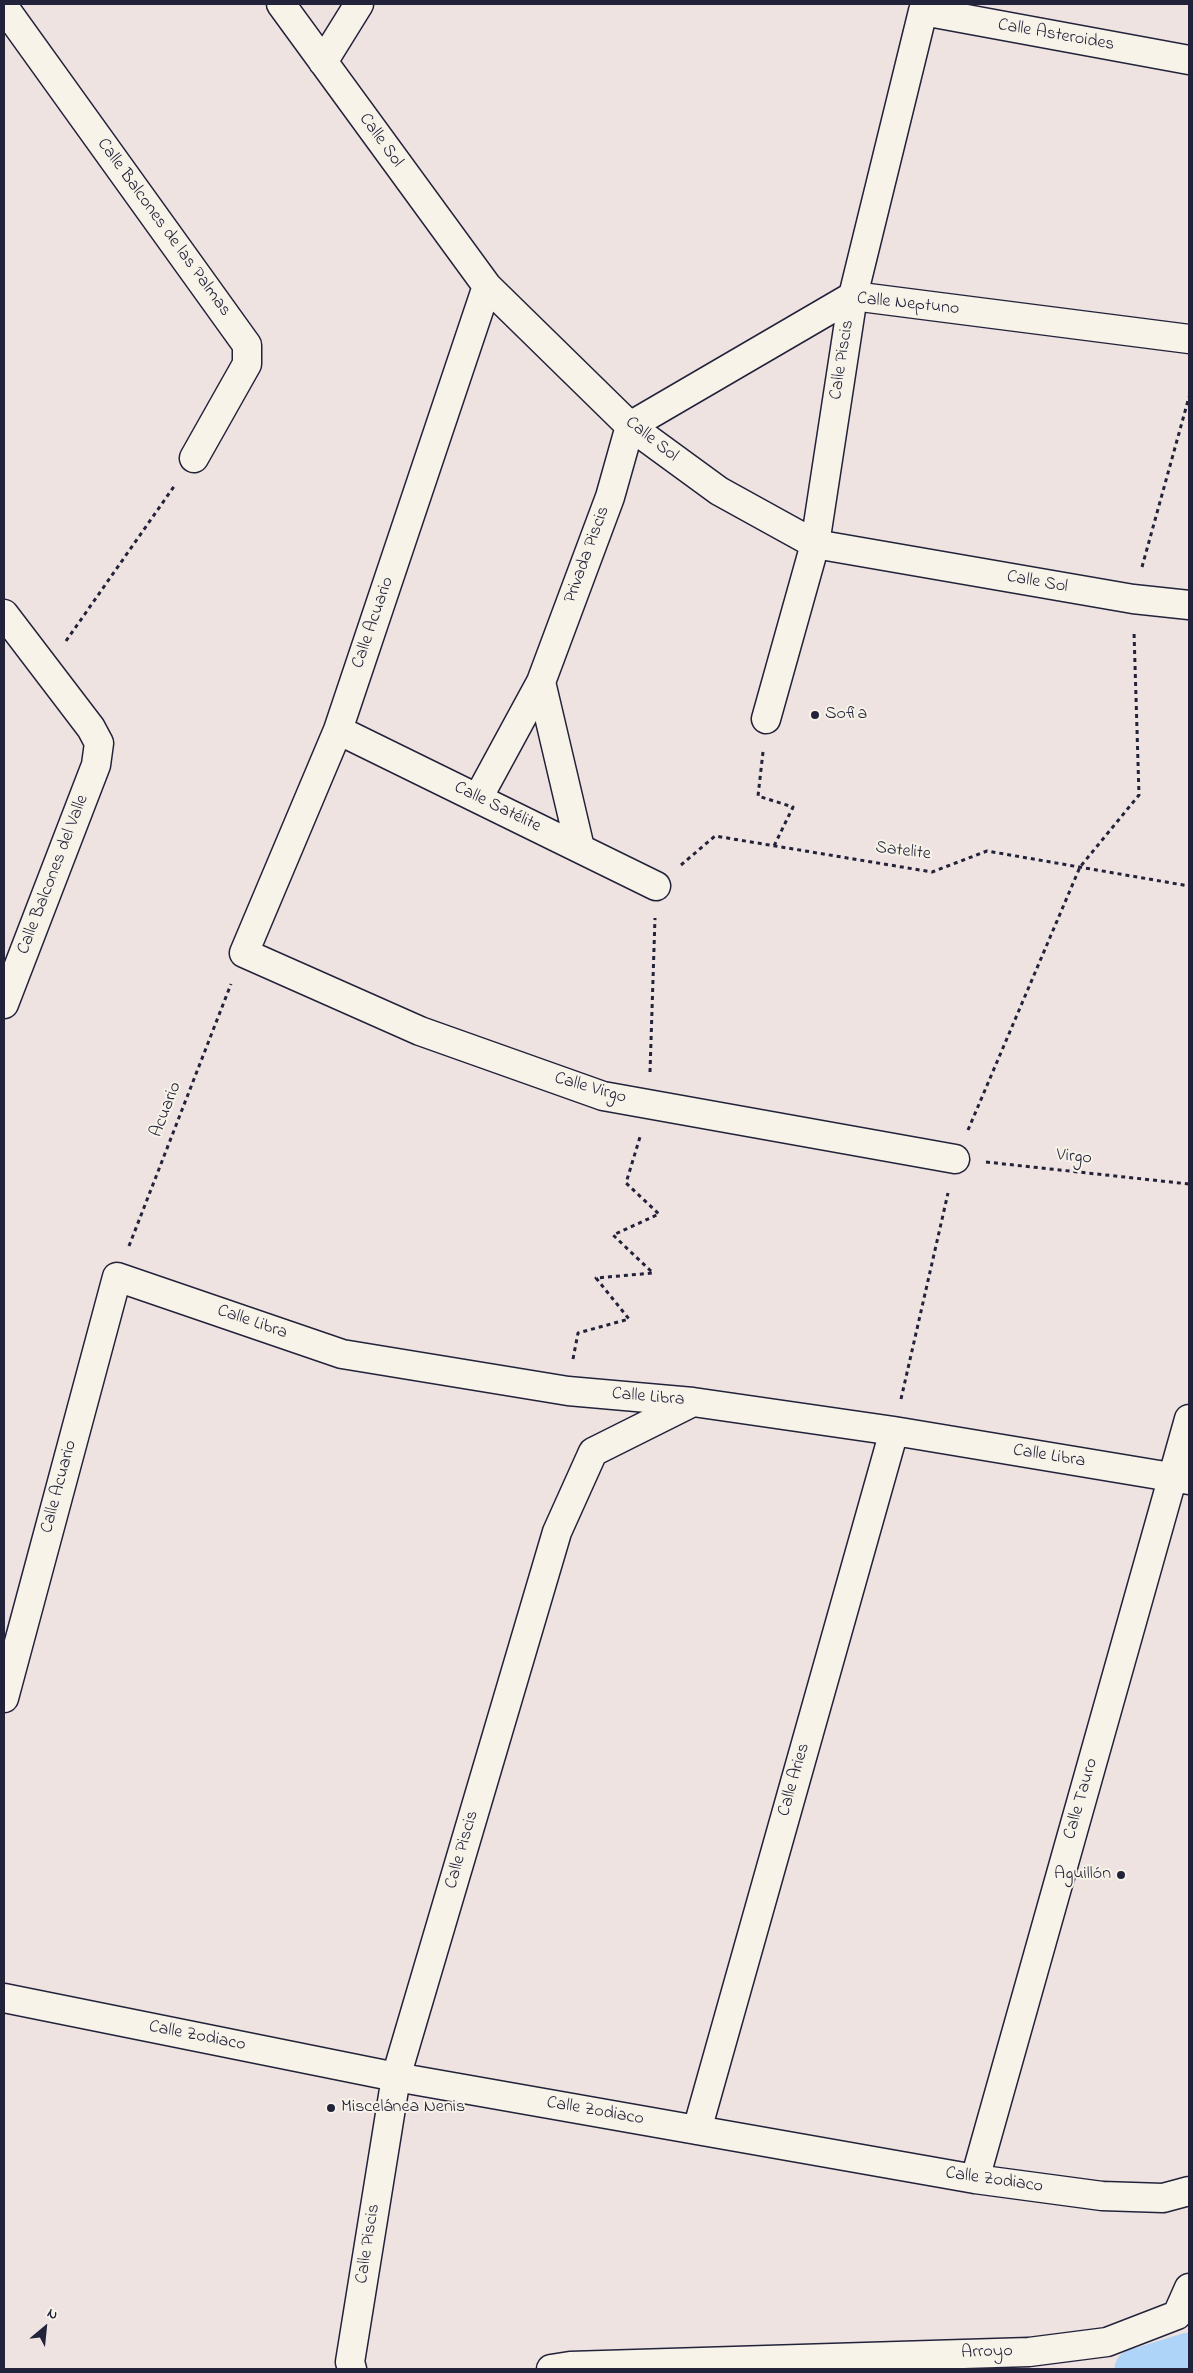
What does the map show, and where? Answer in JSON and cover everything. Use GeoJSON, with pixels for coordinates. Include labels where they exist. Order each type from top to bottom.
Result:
{"type":"FeatureCollection","features":[{"type":"Feature","properties":{"kind":"street","name":"Calle Sol"},"geometry":{"type":"LineString","coordinates":[[281,4],[487,286],[630,426],[719,492],[815,544],[1132,599],[1189,605]]}},
{"type":"Feature","properties":{"kind":"street"},"geometry":{"type":"LineString","coordinates":[[323,62],[359,4]]}},
{"type":"Feature","properties":{"kind":"street","name":"Calle Balcones de las Palmas"},"geometry":{"type":"LineString","coordinates":[[4,7],[247,345],[247,364],[194,458]]}},
{"type":"Feature","properties":{"kind":"street","name":"Calle Asteroides"},"geometry":{"type":"LineString","coordinates":[[925,7],[1189,60]]}},
{"type":"Feature","properties":{"kind":"street","name":"Calle Piscis"},"geometry":{"type":"LineString","coordinates":[[766,718],[815,544],[853,296],[925,7]]}},
{"type":"Feature","properties":{"kind":"street","name":"Calle Acuario"},"geometry":{"type":"LineString","coordinates":[[244,953],[338,730],[487,286]]}},
{"type":"Feature","properties":{"kind":"street","name":"Calle Neptuno"},"geometry":{"type":"LineString","coordinates":[[630,426],[853,296],[1189,339]]}},
{"type":"Feature","properties":{"kind":"street","name":"Privada Piscis"},"geometry":{"type":"LineString","coordinates":[[478,798],[542,682],[610,497],[630,426]]}},
{"type":"Feature","properties":{"kind":"street"},"geometry":{"type":"LineString","coordinates":[[4,614],[45,670]]}},
{"type":"Feature","properties":{"kind":"street","name":"Calle Balcones del Valle"},"geometry":{"type":"LineString","coordinates":[[4,1004],[96,765],[99,744],[91,728],[45,670]]}},
{"type":"Feature","properties":{"kind":"street"},"geometry":{"type":"LineString","coordinates":[[542,682],[580,848]]}},
{"type":"Feature","properties":{"kind":"street","name":"Calle Satélite"},"geometry":{"type":"LineString","coordinates":[[338,730],[656,886]]}},
{"type":"Feature","properties":{"kind":"street","name":"Calle Virgo"},"geometry":{"type":"LineString","coordinates":[[244,953],[420,1031],[603,1096],[955,1159]]}},
{"type":"Feature","properties":{"kind":"street","name":"Calle Acuario"},"geometry":{"type":"LineString","coordinates":[[4,1698],[117,1277]]}},
{"type":"Feature","properties":{"kind":"street","name":"Calle Libra"},"geometry":{"type":"LineString","coordinates":[[117,1277],[342,1354],[568,1391],[693,1402],[894,1431],[1181,1479]]}},
{"type":"Feature","properties":{"kind":"street","name":"Calle Piscis"},"geometry":{"type":"LineString","coordinates":[[352,2369],[350,2362],[396,2077],[557,1532],[592,1452],[693,1402]]}},
{"type":"Feature","properties":{"kind":"street","name":"Calle Tauro"},"geometry":{"type":"LineString","coordinates":[[975,2179],[1181,1479],[1189,1419]]}},
{"type":"Feature","properties":{"kind":"street","name":"Calle Aries"},"geometry":{"type":"LineString","coordinates":[[697,2130],[894,1431]]}},
{"type":"Feature","properties":{"kind":"street","name":"Calle Zodiaco"},"geometry":{"type":"LineString","coordinates":[[4,1998],[396,2077],[975,2179],[1102,2196],[1162,2198],[1189,2191]]}},
{"type":"Feature","properties":{"kind":"street","name":"Arroyo"},"geometry":{"type":"LineString","coordinates":[[551,2369],[570,2366],[1029,2352],[1108,2342],[1177,2315],[1189,2288]]}},
{"type":"Feature","properties":{"kind":"path"},"geometry":{"type":"LineString","coordinates":[[894,1431],[955,1159],[1080,867],[1139,795],[1132,599],[1189,397]]}},
{"type":"Feature","properties":{"kind":"path"},"geometry":{"type":"LineString","coordinates":[[45,670],[194,458]]}},
{"type":"Feature","properties":{"kind":"path"},"geometry":{"type":"LineString","coordinates":[[766,718],[758,796],[793,807],[774,846]]}},
{"type":"Feature","properties":{"kind":"path","name":"Satelite"},"geometry":{"type":"LineString","coordinates":[[656,886],[715,836],[932,872],[987,851],[1189,886]]}},
{"type":"Feature","properties":{"kind":"path"},"geometry":{"type":"LineString","coordinates":[[568,1391],[578,1333],[629,1319],[596,1278],[653,1273],[613,1235],[659,1214],[626,1183],[649,1104],[656,886]]}},
{"type":"Feature","properties":{"kind":"path","name":"Acuario"},"geometry":{"type":"LineString","coordinates":[[117,1277],[244,953]]}},
{"type":"Feature","properties":{"kind":"path","name":"Virgo"},"geometry":{"type":"LineString","coordinates":[[955,1159],[1189,1184]]}},
{"type":"Feature","properties":{"kind":"waterway"},"geometry":{"type":"LineString","coordinates":[[1134,2369],[1189,2352]]}},
{"type":"Feature","properties":{"kind":"place","name":"Sofia"},"geometry":{"type":"Point","coordinates":[815,715]}},
{"type":"Feature","properties":{"kind":"place","name":"Aguillón"},"geometry":{"type":"Point","coordinates":[1121,1875]}},
{"type":"Feature","properties":{"kind":"place","name":"Miscelánea Nenis"},"geometry":{"type":"Point","coordinates":[331,2108]}}]}
